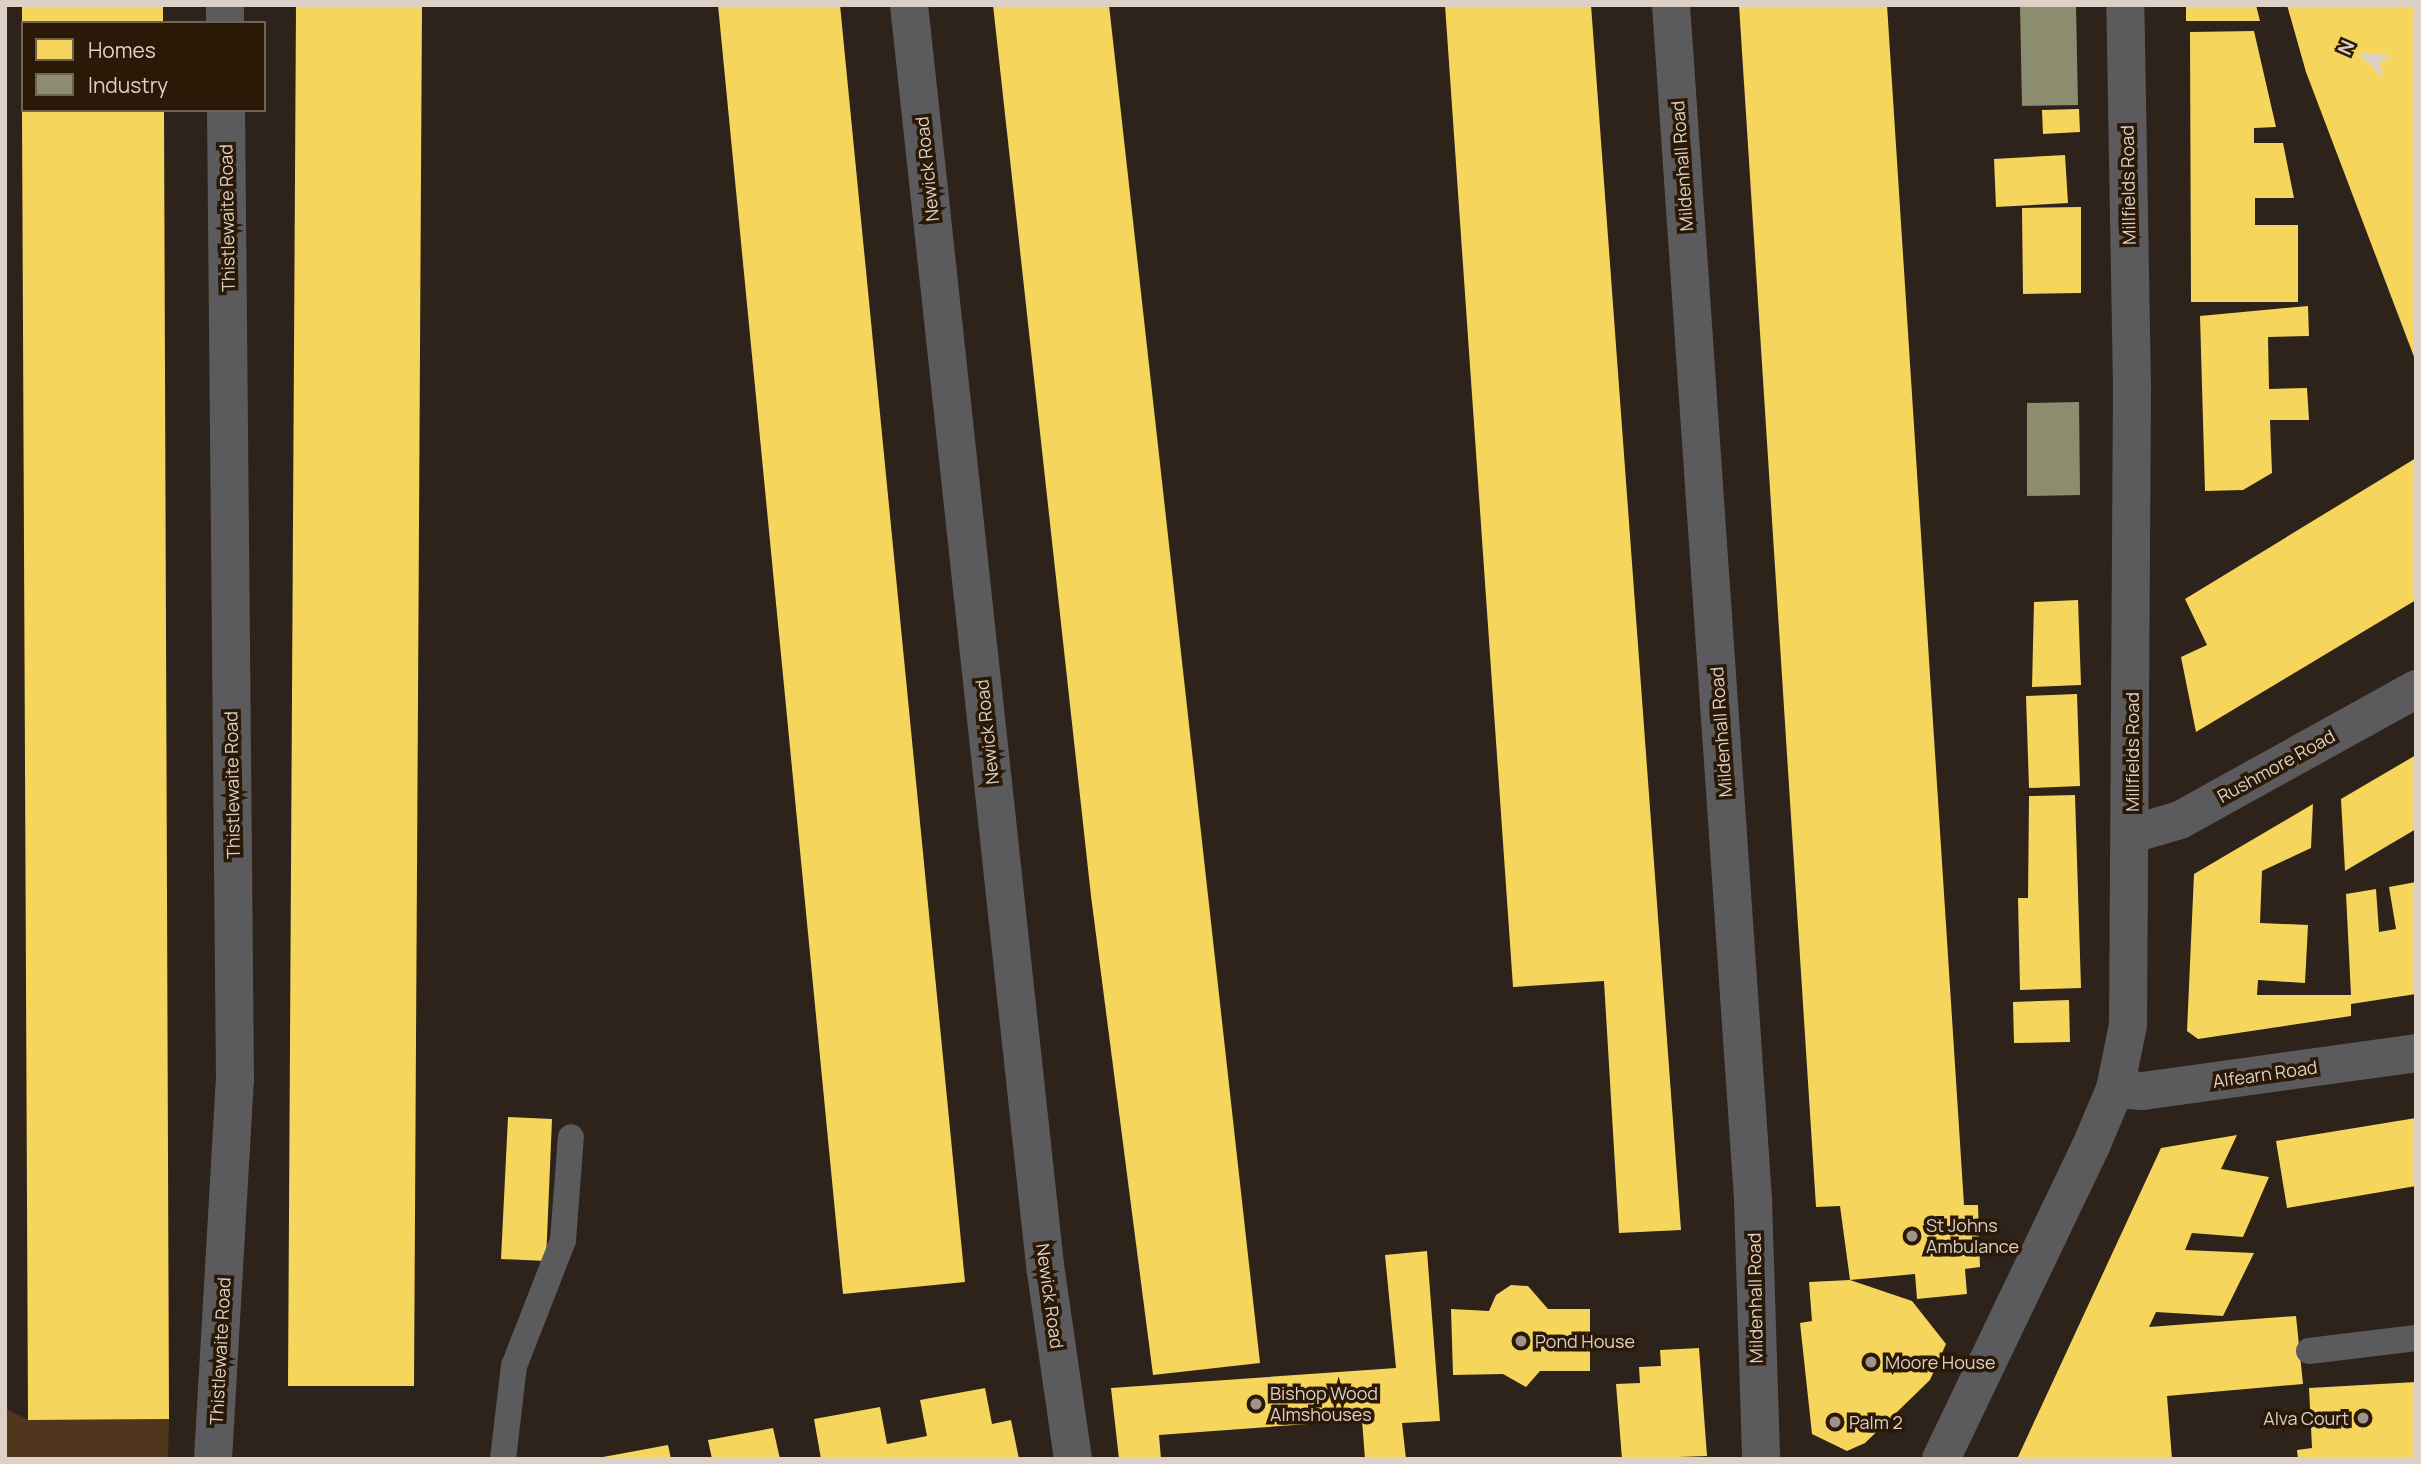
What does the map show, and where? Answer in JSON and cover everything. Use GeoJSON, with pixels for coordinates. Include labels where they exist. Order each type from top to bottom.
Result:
{"type":"FeatureCollection","features":[{"type":"Feature","properties":{"kind":"street","name":"Newick Road"},"geometry":{"type":"LineString","coordinates":[[909,5],[1045,1265],[1073,1459]]}},
{"type":"Feature","properties":{"kind":"street","name":"Mildenhall Road"},"geometry":{"type":"LineString","coordinates":[[1671,5],[1753,1200],[1761,1459]]}},
{"type":"Feature","properties":{"kind":"street","name":"Millfields Road"},"geometry":{"type":"LineString","coordinates":[[1941,1459],[2115,1089],[2128,1025],[2133,834],[2125,5]]}},
{"type":"Feature","properties":{"kind":"street","name":"Thistlewaite Road"},"geometry":{"type":"LineString","coordinates":[[213,1459],[235,1080],[226,112]]}},
{"type":"Feature","properties":{"kind":"street","name":"Rushmore Road"},"geometry":{"type":"LineString","coordinates":[[2133,834],[2180,820],[2416,689]]}},
{"type":"Feature","properties":{"kind":"street","name":"Alfearn Road"},"geometry":{"type":"LineString","coordinates":[[2115,1089],[2143,1091],[2416,1053]]}},
{"type":"Feature","properties":{"kind":"lane"},"geometry":{"type":"LineString","coordinates":[[503,1459],[514,1366],[563,1240],[571,1137]]}},
{"type":"Feature","properties":{"kind":"lane"},"geometry":{"type":"LineString","coordinates":[[2309,1350],[2416,1338]]}},
{"type":"Feature","properties":{"kind":"shaded area"},"geometry":{"type":"Polygon","coordinates":[[[5,1408],[28,1420],[169,1419],[168,1459],[5,1459],[5,1408]]]}},
{"type":"Feature","properties":{"kind":"building: Homes"},"geometry":{"type":"Polygon","coordinates":[[[22,5],[163,5],[163,21],[22,21],[22,5]]]}},
{"type":"Feature","properties":{"kind":"building: Homes"},"geometry":{"type":"Polygon","coordinates":[[[296,5],[422,5],[414,1386],[288,1386],[296,5]]]}},
{"type":"Feature","properties":{"kind":"building: Homes"},"geometry":{"type":"Polygon","coordinates":[[[718,5],[840,5],[965,1282],[843,1294],[718,5]]]}},
{"type":"Feature","properties":{"kind":"building: Homes"},"geometry":{"type":"Polygon","coordinates":[[[993,5],[1109,5],[1260,1363],[1153,1375],[1091,896],[993,5]]]}},
{"type":"Feature","properties":{"kind":"building: Homes"},"geometry":{"type":"Polygon","coordinates":[[[1445,5],[1591,5],[1681,1230],[1619,1233],[1604,981],[1513,987],[1445,5]]]}},
{"type":"Feature","properties":{"kind":"building: Homes"},"geometry":{"type":"Polygon","coordinates":[[[1739,5],[1887,5],[1964,1205],[1978,1205],[1980,1267],[1965,1269],[1967,1294],[1917,1299],[1915,1274],[1850,1280],[1840,1206],[1816,1207],[1739,5]]]}},
{"type":"Feature","properties":{"kind":"building: Homes"},"geometry":{"type":"Polygon","coordinates":[[[2186,5],[2256,5],[2260,21],[2186,21],[2186,5]]]}},
{"type":"Feature","properties":{"kind":"building: Homes"},"geometry":{"type":"Polygon","coordinates":[[[2287,5],[2416,5],[2416,362],[2306,72],[2287,5]]]}},
{"type":"Feature","properties":{"kind":"building: Homes"},"geometry":{"type":"Polygon","coordinates":[[[2254,31],[2276,127],[2254,128],[2254,143],[2283,143],[2294,198],[2255,198],[2255,225],[2298,225],[2298,302],[2191,302],[2190,32],[2254,31]]]}},
{"type":"Feature","properties":{"kind":"building: Homes"},"geometry":{"type":"Polygon","coordinates":[[[2079,109],[2080,132],[2043,134],[2042,110],[2079,109]]]}},
{"type":"Feature","properties":{"kind":"building: Homes"},"geometry":{"type":"Polygon","coordinates":[[[22,112],[164,112],[169,1419],[28,1420],[22,112]]]}},
{"type":"Feature","properties":{"kind":"building: Homes"},"geometry":{"type":"Polygon","coordinates":[[[2065,155],[2068,203],[1996,207],[1994,159],[2065,155]]]}},
{"type":"Feature","properties":{"kind":"building: Homes"},"geometry":{"type":"Polygon","coordinates":[[[2081,207],[2081,293],[2023,294],[2022,208],[2081,207]]]}},
{"type":"Feature","properties":{"kind":"building: Homes"},"geometry":{"type":"Polygon","coordinates":[[[2308,306],[2309,336],[2268,337],[2269,389],[2307,388],[2309,420],[2270,420],[2272,473],[2243,490],[2205,491],[2200,316],[2308,306]]]}},
{"type":"Feature","properties":{"kind":"building: Homes"},"geometry":{"type":"Polygon","coordinates":[[[2416,458],[2416,600],[2196,732],[2181,657],[2207,645],[2185,599],[2416,458]]]}},
{"type":"Feature","properties":{"kind":"building: Homes"},"geometry":{"type":"Polygon","coordinates":[[[2078,600],[2081,685],[2032,687],[2034,602],[2078,600]]]}},
{"type":"Feature","properties":{"kind":"building: Homes"},"geometry":{"type":"Polygon","coordinates":[[[2077,694],[2080,786],[2029,788],[2026,696],[2077,694]]]}},
{"type":"Feature","properties":{"kind":"building: Homes"},"geometry":{"type":"Polygon","coordinates":[[[2416,755],[2416,829],[2345,871],[2341,799],[2416,755]]]}},
{"type":"Feature","properties":{"kind":"building: Homes"},"geometry":{"type":"Polygon","coordinates":[[[2075,795],[2081,988],[2020,990],[2018,898],[2028,898],[2029,796],[2075,795]]]}},
{"type":"Feature","properties":{"kind":"building: Homes"},"geometry":{"type":"Polygon","coordinates":[[[2313,804],[2311,848],[2262,871],[2260,923],[2308,925],[2305,983],[2258,980],[2257,995],[2351,995],[2346,894],[2376,889],[2379,932],[2396,929],[2389,887],[2416,882],[2416,994],[2351,1004],[2351,1016],[2198,1039],[2187,1031],[2194,874],[2313,804]]]}},
{"type":"Feature","properties":{"kind":"building: Homes"},"geometry":{"type":"Polygon","coordinates":[[[2069,1000],[2070,1042],[2014,1043],[2013,1002],[2069,1000]]]}},
{"type":"Feature","properties":{"kind":"building: Homes"},"geometry":{"type":"Polygon","coordinates":[[[508,1117],[552,1119],[546,1261],[501,1259],[508,1117]]]}},
{"type":"Feature","properties":{"kind":"building: Homes"},"geometry":{"type":"Polygon","coordinates":[[[2416,1118],[2416,1186],[2287,1208],[2276,1141],[2416,1118]]]}},
{"type":"Feature","properties":{"kind":"building: Homes"},"geometry":{"type":"Polygon","coordinates":[[[2237,1135],[2221,1169],[2269,1177],[2243,1237],[2192,1233],[2185,1250],[2254,1253],[2223,1316],[2156,1312],[2149,1327],[2296,1316],[2303,1384],[2167,1396],[2172,1459],[2017,1459],[2161,1148],[2237,1135]]]}},
{"type":"Feature","properties":{"kind":"building: Homes","name":"Bishop Wood Almshouses"},"geometry":{"type":"Polygon","coordinates":[[[1427,1251],[1440,1421],[1402,1423],[1406,1459],[1365,1459],[1362,1420],[1159,1435],[1161,1459],[1119,1459],[1111,1388],[1396,1368],[1385,1255],[1427,1251]]]}},
{"type":"Feature","properties":{"kind":"building: Homes","name":"Moore House"},"geometry":{"type":"Polygon","coordinates":[[[1850,1280],[1912,1301],[1946,1344],[1930,1380],[1865,1443],[1847,1451],[1812,1434],[1800,1323],[1812,1321],[1809,1282],[1850,1280]]]}},
{"type":"Feature","properties":{"kind":"building: Homes","name":"Pond House"},"geometry":{"type":"Polygon","coordinates":[[[1511,1285],[1528,1286],[1548,1309],[1590,1309],[1590,1371],[1540,1371],[1526,1387],[1503,1374],[1453,1375],[1451,1309],[1489,1311],[1496,1295],[1511,1285]]]}},
{"type":"Feature","properties":{"kind":"building: Homes"},"geometry":{"type":"Polygon","coordinates":[[[1699,1348],[1707,1456],[1622,1459],[1616,1384],[1640,1383],[1639,1367],[1661,1366],[1660,1350],[1699,1348]]]}},
{"type":"Feature","properties":{"kind":"building: Homes","name":"Alva Court"},"geometry":{"type":"Polygon","coordinates":[[[2416,1382],[2416,1459],[2298,1459],[2297,1450],[2312,1448],[2309,1388],[2416,1382]]]}},
{"type":"Feature","properties":{"kind":"building: Homes"},"geometry":{"type":"Polygon","coordinates":[[[985,1388],[992,1424],[1011,1420],[1019,1459],[821,1459],[814,1419],[880,1407],[887,1444],[927,1436],[920,1400],[985,1388]]]}},
{"type":"Feature","properties":{"kind":"building: Homes"},"geometry":{"type":"Polygon","coordinates":[[[773,1428],[780,1459],[712,1459],[708,1440],[773,1428]]]}},
{"type":"Feature","properties":{"kind":"building: Homes"},"geometry":{"type":"Polygon","coordinates":[[[668,1445],[671,1459],[603,1459],[603,1457],[668,1445]]]}},
{"type":"Feature","properties":{"kind":"building: Industry"},"geometry":{"type":"Polygon","coordinates":[[[2020,5],[2076,5],[2078,105],[2022,106],[2020,5]]]}},
{"type":"Feature","properties":{"kind":"building: Industry"},"geometry":{"type":"Polygon","coordinates":[[[2079,402],[2080,495],[2027,496],[2027,403],[2079,402]]]}},
{"type":"Feature","properties":{"kind":"place","name":"St Johns Ambulance"},"geometry":{"type":"Point","coordinates":[1912,1236]}},
{"type":"Feature","properties":{"kind":"place","name":"Pond House"},"geometry":{"type":"Point","coordinates":[1521,1341]}},
{"type":"Feature","properties":{"kind":"place","name":"Moore House"},"geometry":{"type":"Point","coordinates":[1871,1362]}},
{"type":"Feature","properties":{"kind":"place","name":"Bishop Wood Almshouses"},"geometry":{"type":"Point","coordinates":[1256,1404]}},
{"type":"Feature","properties":{"kind":"place","name":"Alva Court"},"geometry":{"type":"Point","coordinates":[2363,1418]}},
{"type":"Feature","properties":{"kind":"place","name":"Palm 2"},"geometry":{"type":"Point","coordinates":[1835,1422]}}]}
